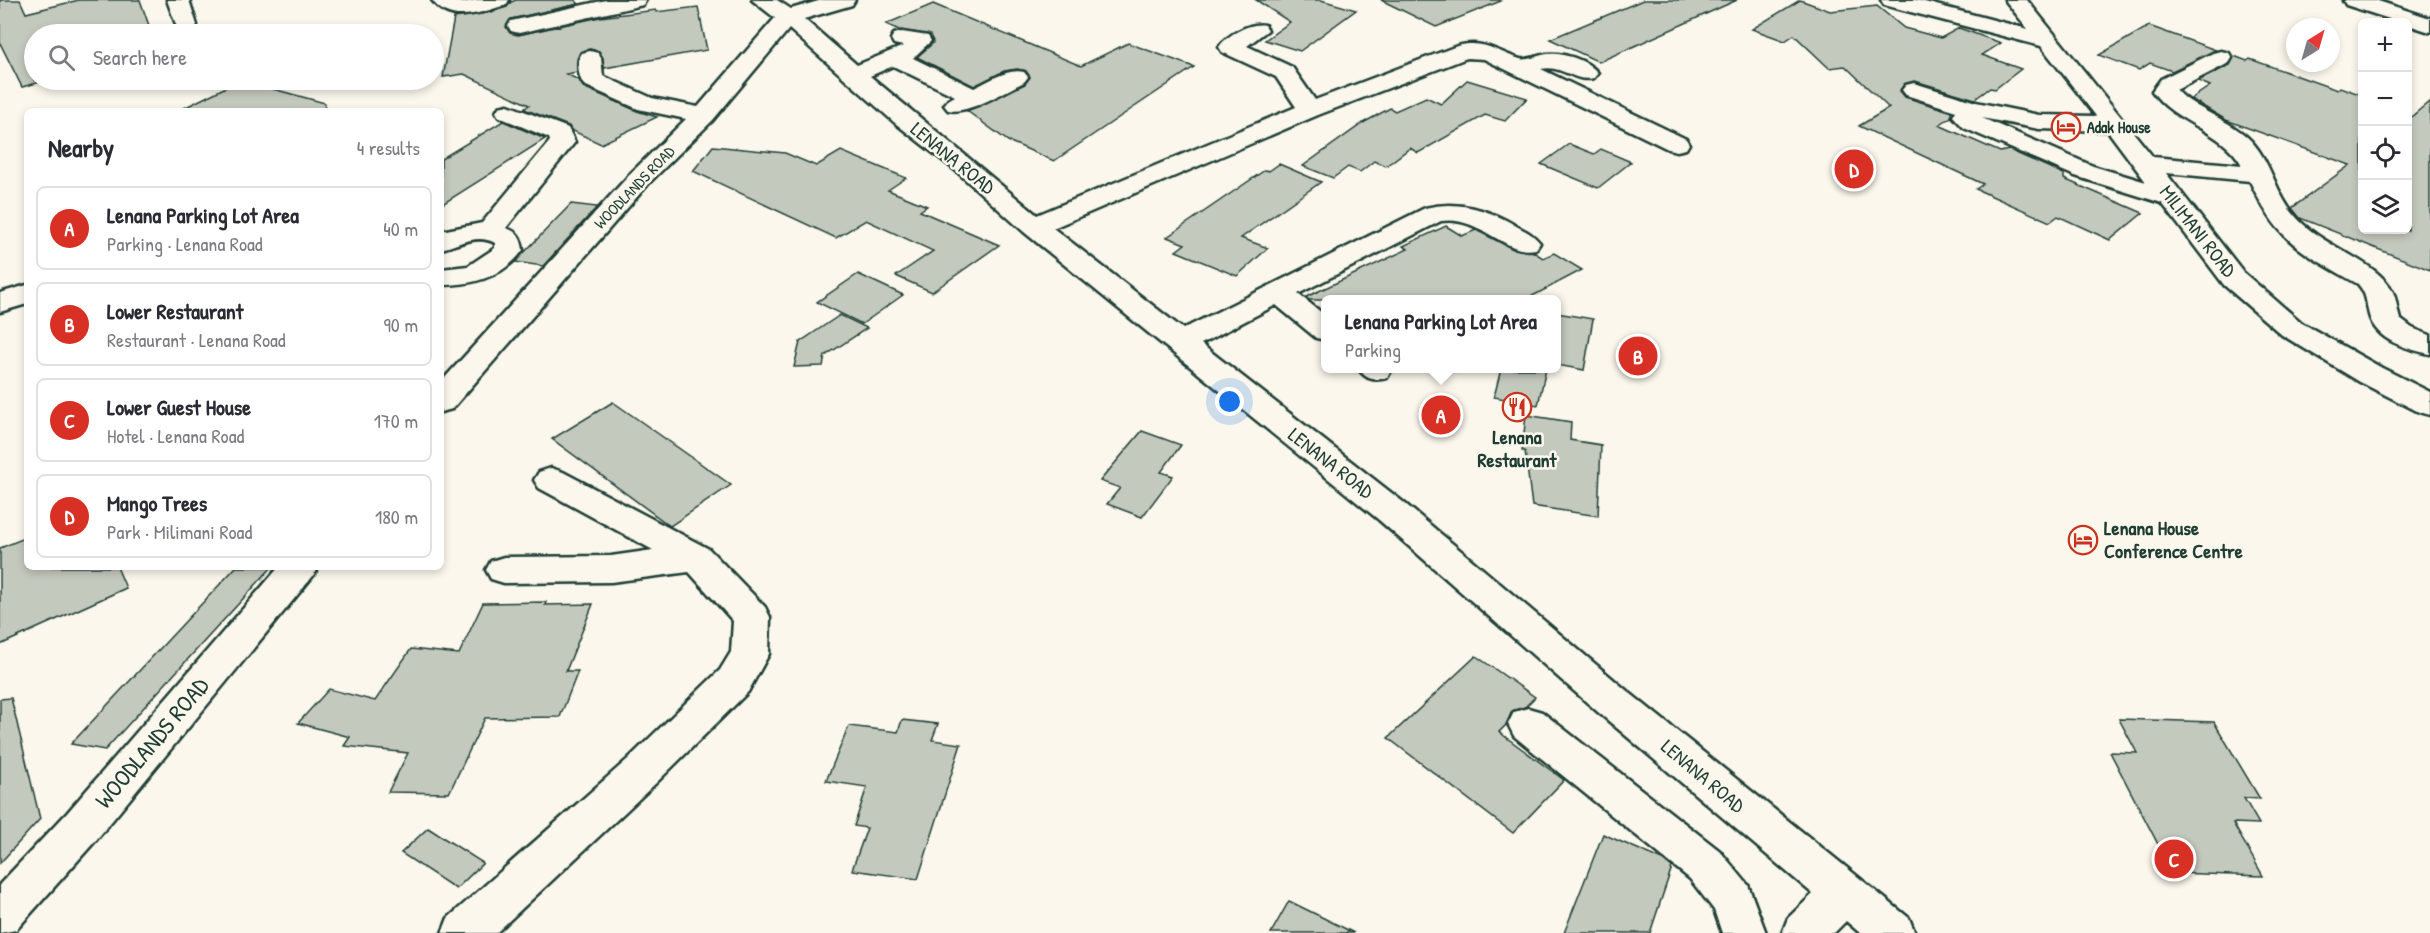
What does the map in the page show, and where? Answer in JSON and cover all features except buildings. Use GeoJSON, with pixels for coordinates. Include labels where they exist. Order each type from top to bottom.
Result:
{"type":"FeatureCollection","features":[{"type":"Feature","properties":{"kind":"street"},"geometry":{"type":"LineString","coordinates":[[178,0],[185,24]]}},
{"type":"Feature","properties":{"kind":"street"},"geometry":{"type":"LineString","coordinates":[[443,0],[449,8],[460,10],[498,0]]}},
{"type":"Feature","properties":{"kind":"street"},"geometry":{"type":"LineString","coordinates":[[519,26],[635,0]]}},
{"type":"Feature","properties":{"kind":"street"},"geometry":{"type":"LineString","coordinates":[[775,8],[844,0]]}},
{"type":"Feature","properties":{"kind":"street"},"geometry":{"type":"LineString","coordinates":[[1893,0],[2051,42]]}},
{"type":"Feature","properties":{"kind":"street","name":"MILIMANI ROAD"},"geometry":{"type":"LineString","coordinates":[[2016,0],[2234,279],[2292,329],[2371,375],[2430,405]]}},
{"type":"Feature","properties":{"kind":"street"},"geometry":{"type":"LineString","coordinates":[[2354,0],[2430,24]]}},
{"type":"Feature","properties":{"kind":"street","name":"LENANA ROAD"},"geometry":{"type":"LineString","coordinates":[[775,8],[1034,226],[1391,511],[1612,701],[1893,933]]}},
{"type":"Feature","properties":{"kind":"street","name":"WOODLANDS ROAD"},"geometry":{"type":"LineString","coordinates":[[444,399],[640,177],[704,116],[775,8]]}},
{"type":"Feature","properties":{"kind":"street"},"geometry":{"type":"LineString","coordinates":[[1257,30],[1230,47],[1284,72],[1310,110]]}},
{"type":"Feature","properties":{"kind":"street"},"geometry":{"type":"LineString","coordinates":[[854,74],[898,49],[965,101],[1016,77]]}},
{"type":"Feature","properties":{"kind":"street"},"geometry":{"type":"LineString","coordinates":[[1034,226],[1310,110],[1465,51],[1489,53],[1677,144]]}},
{"type":"Feature","properties":{"kind":"street"},"geometry":{"type":"LineString","coordinates":[[591,58],[592,80],[646,104],[704,116]]}},
{"type":"Feature","properties":{"kind":"street"},"geometry":{"type":"LineString","coordinates":[[2221,58],[2169,84],[2164,91],[2171,100],[2240,144],[2261,174],[2278,212],[2295,231],[2368,278],[2378,288],[2385,319],[2390,326],[2430,345]]}},
{"type":"Feature","properties":{"kind":"street"},"geometry":{"type":"LineString","coordinates":[[1520,68],[1554,59],[1567,62],[1586,73]]}},
{"type":"Feature","properties":{"kind":"street"},"geometry":{"type":"LineString","coordinates":[[1914,90],[1971,108],[2039,122],[2115,124]]}},
{"type":"Feature","properties":{"kind":"street"},"geometry":{"type":"LineString","coordinates":[[1971,108],[1965,116],[1973,123],[2113,182],[2171,197]]}},
{"type":"Feature","properties":{"kind":"street"},"geometry":{"type":"LineString","coordinates":[[489,231],[563,142],[559,133],[508,112]]}},
{"type":"Feature","properties":{"kind":"street"},"geometry":{"type":"LineString","coordinates":[[2146,164],[2261,174]]}},
{"type":"Feature","properties":{"kind":"street"},"geometry":{"type":"LineString","coordinates":[[1179,343],[1434,214],[1459,211],[1486,219],[1526,243]]}},
{"type":"Feature","properties":{"kind":"street"},"geometry":{"type":"LineString","coordinates":[[444,240],[459,233],[480,230],[497,232],[508,239],[509,250],[499,261],[471,274],[444,277]]}},
{"type":"Feature","properties":{"kind":"street"},"geometry":{"type":"LineString","coordinates":[[499,261],[554,273]]}},
{"type":"Feature","properties":{"kind":"street"},"geometry":{"type":"LineString","coordinates":[[1278,293],[1321,327]]}},
{"type":"Feature","properties":{"kind":"street"},"geometry":{"type":"LineString","coordinates":[[0,303],[24,295]]}},
{"type":"Feature","properties":{"kind":"street"},"geometry":{"type":"LineString","coordinates":[[464,933],[642,771],[734,681],[750,654],[752,617],[697,558],[550,480]]}},
{"type":"Feature","properties":{"kind":"street"},"geometry":{"type":"LineString","coordinates":[[504,570],[611,568],[697,558]]}},
{"type":"Feature","properties":{"kind":"street","name":"WOODLANDS ROAD"},"geometry":{"type":"LineString","coordinates":[[0,915],[82,826],[297,570]]}},
{"type":"Feature","properties":{"kind":"street"},"geometry":{"type":"LineString","coordinates":[[1528,724],[1705,866],[1732,899],[1744,933]]}},
{"type":"Feature","properties":{"kind":"street"},"geometry":{"type":"LineString","coordinates":[[1804,933],[1844,892]]}},
{"type":"Feature","properties":{"kind":"place","name":"Adak House"},"geometry":{"type":"Point","coordinates":[2066,127]}},
{"type":"Feature","properties":{"kind":"place","name":"Mango Trees"},"geometry":{"type":"Point","coordinates":[1854,169]}},
{"type":"Feature","properties":{"kind":"place","name":"Lower Restaurant"},"geometry":{"type":"Point","coordinates":[1638,356]}},
{"type":"Feature","properties":{"kind":"place","name":"Lenana Restaurant"},"geometry":{"type":"Point","coordinates":[1517,407]}},
{"type":"Feature","properties":{"kind":"place","name":"Lenana Parking Lot Area"},"geometry":{"type":"Point","coordinates":[1441,415]}},
{"type":"Feature","properties":{"kind":"place","name":"Lenana House Conference Centre"},"geometry":{"type":"Point","coordinates":[2083,540]}},
{"type":"Feature","properties":{"kind":"place","name":"Lower Guest House"},"geometry":{"type":"Point","coordinates":[2174,859]}}]}
